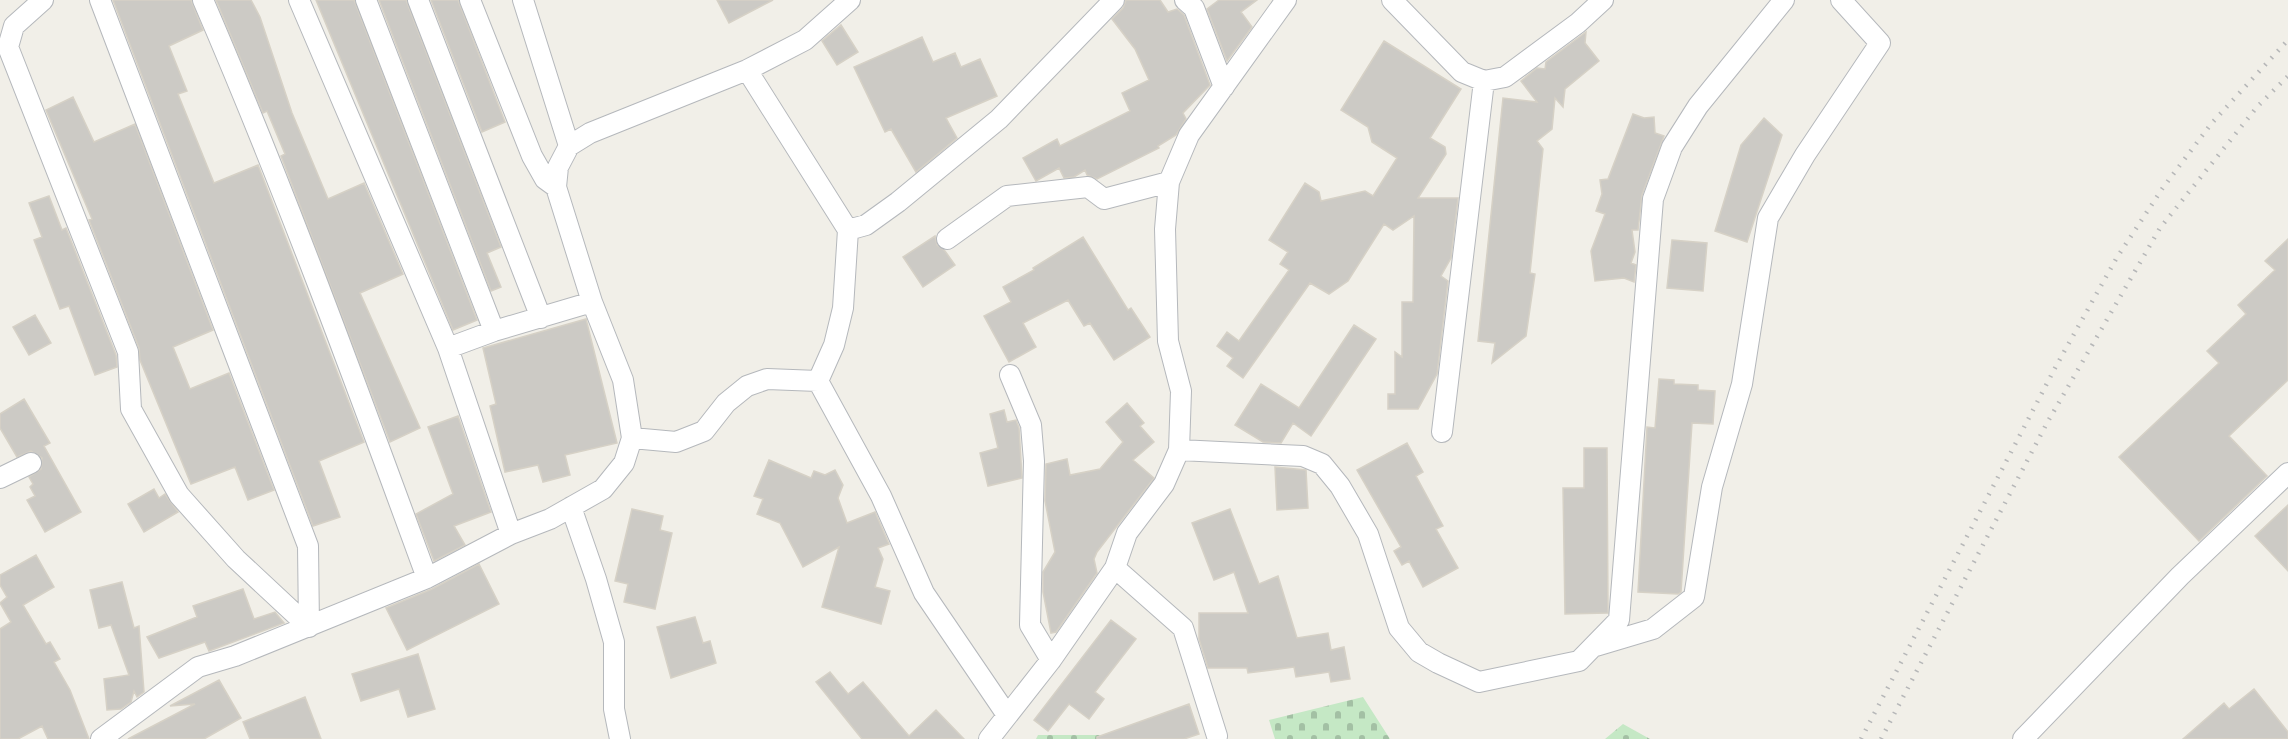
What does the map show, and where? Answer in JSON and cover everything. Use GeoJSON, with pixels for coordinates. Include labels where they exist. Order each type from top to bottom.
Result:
{"type":"FeatureCollection","features":[{"type":"Feature","properties":{"kind":"street"},"geometry":{"type":"LineString","coordinates":[[43,0],[14,26],[8,47],[128,351],[131,410],[179,495],[236,560],[309,627]]}},
{"type":"Feature","properties":{"kind":"street"},"geometry":{"type":"LineString","coordinates":[[100,0],[308,546],[309,627]]}},
{"type":"Feature","properties":{"kind":"street"},"geometry":{"type":"LineString","coordinates":[[204,0],[254,117],[428,578]]}},
{"type":"Feature","properties":{"kind":"street"},"geometry":{"type":"LineString","coordinates":[[299,0],[448,348],[511,534]]}},
{"type":"Feature","properties":{"kind":"street"},"geometry":{"type":"LineString","coordinates":[[366,0],[494,331]]}},
{"type":"Feature","properties":{"kind":"street"},"geometry":{"type":"LineString","coordinates":[[418,0],[541,318]]}},
{"type":"Feature","properties":{"kind":"street"},"geometry":{"type":"LineString","coordinates":[[470,0],[532,156],[544,179],[556,188]]}},
{"type":"Feature","properties":{"kind":"street"},"geometry":{"type":"LineString","coordinates":[[523,0],[570,146]]}},
{"type":"Feature","properties":{"kind":"street"},"geometry":{"type":"LineString","coordinates":[[101,739],[198,667],[235,656],[428,578],[603,489],[624,464],[632,438],[623,380],[592,302],[556,188],[558,167],[570,146],[612,123],[707,88],[805,40],[850,0]]}},
{"type":"Feature","properties":{"kind":"street"},"geometry":{"type":"LineString","coordinates":[[848,230],[866,225],[898,202],[999,119],[1114,0]]}},
{"type":"Feature","properties":{"kind":"street"},"geometry":{"type":"LineString","coordinates":[[989,739],[1051,660],[1115,568],[1127,533],[1164,484],[1179,450],[1181,391],[1168,340],[1166,229],[1169,182],[1189,135],[1286,0]]}},
{"type":"Feature","properties":{"kind":"street"},"geometry":{"type":"LineString","coordinates":[[1392,0],[1462,72],[1484,81],[1505,77],[1578,23],[1603,0]]}},
{"type":"Feature","properties":{"kind":"street"},"geometry":{"type":"LineString","coordinates":[[1179,450],[1303,456],[1322,464],[1340,486],[1368,534],[1399,628],[1419,652],[1448,668],[1479,682],[1579,661],[1619,620],[1653,199],[1672,147],[1698,106],[1784,0]]}},
{"type":"Feature","properties":{"kind":"street"},"geometry":{"type":"LineString","coordinates":[[1596,646],[1653,629],[1694,597],[1712,487],[1742,384],[1768,218],[1805,155],[1880,43],[1841,0]]}},
{"type":"Feature","properties":{"kind":"street"},"geometry":{"type":"LineString","coordinates":[[1190,3],[1224,87]]}},
{"type":"Feature","properties":{"kind":"street"},"geometry":{"type":"LineString","coordinates":[[747,70],[848,230],[843,308],[834,345],[818,381]]}},
{"type":"Feature","properties":{"kind":"street"},"geometry":{"type":"LineString","coordinates":[[1442,432],[1484,81]]}},
{"type":"Feature","properties":{"kind":"street"},"geometry":{"type":"LineString","coordinates":[[947,239],[1006,196],[1088,187],[1104,199],[1169,182]]}},
{"type":"Feature","properties":{"kind":"street"},"geometry":{"type":"LineString","coordinates":[[448,348],[494,331],[592,302]]}},
{"type":"Feature","properties":{"kind":"street"},"geometry":{"type":"LineString","coordinates":[[1010,375],[1031,425],[1034,461],[1030,625],[1051,660]]}},
{"type":"Feature","properties":{"kind":"street"},"geometry":{"type":"LineString","coordinates":[[632,438],[676,442],[704,430],[726,404],[747,386],[767,379],[818,381]]}},
{"type":"Feature","properties":{"kind":"street"},"geometry":{"type":"LineString","coordinates":[[818,381],[881,496],[924,593],[1007,715]]}},
{"type":"Feature","properties":{"kind":"street"},"geometry":{"type":"LineString","coordinates":[[0,478],[31,463]]}},
{"type":"Feature","properties":{"kind":"street"},"geometry":{"type":"LineString","coordinates":[[2023,739],[2180,576],[2288,473]]}},
{"type":"Feature","properties":{"kind":"street"},"geometry":{"type":"LineString","coordinates":[[571,507],[596,579],[614,642],[614,709],[620,739]]}},
{"type":"Feature","properties":{"kind":"street"},"geometry":{"type":"LineString","coordinates":[[1115,568],[1183,628],[1217,736]]}},
{"type":"Feature","properties":{"kind":"green space"},"geometry":{"type":"Polygon","coordinates":[[[1363,697],[1390,739],[1275,739],[1269,720],[1363,697]]]}},
{"type":"Feature","properties":{"kind":"green space"},"geometry":{"type":"Polygon","coordinates":[[[1623,724],[1650,739],[1605,739],[1623,724]]]}},
{"type":"Feature","properties":{"kind":"green space"},"geometry":{"type":"Polygon","coordinates":[[[1038,735],[1099,735],[1104,739],[1036,739],[1038,735]]]}},
{"type":"Feature","properties":{"kind":"building"},"geometry":{"type":"Polygon","coordinates":[[[113,0],[191,0],[203,30],[169,46],[187,91],[178,94],[214,183],[258,165],[364,442],[319,461],[340,517],[313,526],[113,0]]]}},
{"type":"Feature","properties":{"kind":"building"},"geometry":{"type":"Polygon","coordinates":[[[216,0],[251,0],[260,17],[292,113],[328,199],[364,183],[403,274],[360,293],[420,428],[390,442],[281,156],[285,154],[267,111],[263,113],[216,0]]]}},
{"type":"Feature","properties":{"kind":"building"},"geometry":{"type":"Polygon","coordinates":[[[316,0],[354,0],[477,320],[453,330],[316,0]]]}},
{"type":"Feature","properties":{"kind":"building"},"geometry":{"type":"Polygon","coordinates":[[[379,0],[406,0],[501,247],[487,253],[501,287],[491,291],[379,0]]]}},
{"type":"Feature","properties":{"kind":"building"},"geometry":{"type":"Polygon","coordinates":[[[431,0],[458,0],[505,122],[482,132],[431,0]]]}},
{"type":"Feature","properties":{"kind":"building"},"geometry":{"type":"Polygon","coordinates":[[[717,0],[773,0],[729,23],[717,0]]]}},
{"type":"Feature","properties":{"kind":"building"},"geometry":{"type":"Polygon","coordinates":[[[1126,0],[1160,0],[1168,12],[1177,9],[1184,15],[1210,85],[1183,113],[1186,119],[1176,135],[1158,146],[1159,148],[1097,179],[1087,175],[1085,170],[1074,177],[1064,178],[1059,168],[1036,181],[1023,158],[1057,139],[1060,146],[1130,111],[1122,93],[1149,80],[1135,49],[1112,19],[1123,8],[1126,0]]]}},
{"type":"Feature","properties":{"kind":"building"},"geometry":{"type":"Polygon","coordinates":[[[1219,0],[1257,0],[1241,12],[1252,27],[1227,61],[1207,9],[1219,0]]]}},
{"type":"Feature","properties":{"kind":"building"},"geometry":{"type":"Polygon","coordinates":[[[841,25],[858,52],[837,65],[822,41],[841,25]]]}},
{"type":"Feature","properties":{"kind":"building"},"geometry":{"type":"Polygon","coordinates":[[[1586,32],[1585,43],[1599,61],[1565,89],[1563,107],[1555,98],[1552,129],[1537,141],[1543,149],[1530,273],[1535,274],[1526,336],[1492,363],[1495,343],[1478,341],[1503,98],[1537,102],[1521,81],[1537,68],[1545,69],[1546,62],[1586,32]]]}},
{"type":"Feature","properties":{"kind":"building"},"geometry":{"type":"Polygon","coordinates":[[[922,37],[933,62],[955,53],[961,67],[980,59],[997,96],[946,118],[957,138],[916,172],[891,129],[885,132],[854,67],[922,37]]]}},
{"type":"Feature","properties":{"kind":"building"},"geometry":{"type":"Polygon","coordinates":[[[1384,41],[1461,89],[1430,138],[1445,147],[1446,154],[1418,198],[1458,198],[1451,258],[1441,276],[1448,281],[1437,374],[1418,409],[1388,409],[1388,394],[1395,394],[1395,352],[1402,357],[1402,302],[1413,302],[1414,216],[1393,230],[1384,224],[1348,281],[1329,294],[1310,283],[1243,378],[1227,366],[1233,358],[1217,346],[1227,332],[1239,341],[1289,270],[1280,264],[1288,252],[1269,240],[1305,183],[1319,192],[1321,201],[1365,191],[1373,196],[1397,158],[1372,142],[1368,127],[1341,110],[1384,41]]]}},
{"type":"Feature","properties":{"kind":"building"},"geometry":{"type":"Polygon","coordinates":[[[73,97],[94,142],[135,124],[213,330],[173,347],[190,389],[229,373],[274,490],[248,500],[235,467],[191,484],[140,360],[139,348],[89,220],[92,219],[46,110],[73,97]]]}},
{"type":"Feature","properties":{"kind":"building"},"geometry":{"type":"Polygon","coordinates":[[[1633,114],[1644,118],[1654,117],[1655,133],[1664,136],[1642,195],[1638,230],[1632,230],[1635,252],[1631,263],[1636,265],[1634,282],[1624,278],[1595,281],[1591,251],[1605,214],[1596,211],[1602,194],[1600,180],[1608,179],[1633,114]]]}},
{"type":"Feature","properties":{"kind":"building"},"geometry":{"type":"Polygon","coordinates":[[[1764,118],[1782,135],[1747,242],[1715,231],[1741,145],[1764,118]]]}},
{"type":"Feature","properties":{"kind":"building"},"geometry":{"type":"Polygon","coordinates":[[[49,196],[62,230],[66,228],[116,355],[117,367],[95,375],[69,306],[60,309],[34,240],[42,237],[29,203],[49,196]]]}},
{"type":"Feature","properties":{"kind":"building"},"geometry":{"type":"Polygon","coordinates":[[[935,236],[937,245],[945,251],[955,265],[923,287],[903,257],[935,236]]]}},
{"type":"Feature","properties":{"kind":"building"},"geometry":{"type":"Polygon","coordinates":[[[1083,237],[1128,310],[1131,308],[1150,337],[1114,360],[1090,323],[1084,326],[1068,300],[1023,323],[1036,347],[1009,362],[984,316],[1011,302],[1003,287],[1034,270],[1033,268],[1083,237]]]}},
{"type":"Feature","properties":{"kind":"building"},"geometry":{"type":"Polygon","coordinates":[[[2288,239],[2288,380],[2229,436],[2267,476],[2199,541],[2119,457],[2219,363],[2207,351],[2246,314],[2238,305],[2275,270],[2265,261],[2288,239]]]}},
{"type":"Feature","properties":{"kind":"building"},"geometry":{"type":"Polygon","coordinates":[[[1672,240],[1707,243],[1703,291],[1667,288],[1672,240]]]}},
{"type":"Feature","properties":{"kind":"building"},"geometry":{"type":"Polygon","coordinates":[[[35,315],[51,343],[29,355],[13,327],[35,315]]]}},
{"type":"Feature","properties":{"kind":"building"},"geometry":{"type":"Polygon","coordinates":[[[586,319],[617,443],[565,455],[570,475],[543,482],[538,465],[505,472],[490,406],[496,404],[483,348],[586,319]]]}},
{"type":"Feature","properties":{"kind":"building"},"geometry":{"type":"Polygon","coordinates":[[[1354,325],[1376,339],[1311,436],[1293,423],[1281,443],[1263,442],[1235,425],[1261,384],[1299,408],[1354,325]]]}},
{"type":"Feature","properties":{"kind":"building"},"geometry":{"type":"Polygon","coordinates":[[[1659,379],[1674,380],[1674,384],[1698,385],[1698,390],[1715,391],[1713,424],[1692,423],[1681,592],[1678,594],[1638,592],[1647,427],[1655,428],[1659,379]]]}},
{"type":"Feature","properties":{"kind":"building"},"geometry":{"type":"Polygon","coordinates":[[[24,399],[50,443],[44,446],[81,512],[45,532],[27,500],[35,496],[30,487],[33,484],[29,477],[41,469],[42,458],[31,451],[17,457],[0,428],[0,414],[24,399]]]}},
{"type":"Feature","properties":{"kind":"building"},"geometry":{"type":"Polygon","coordinates":[[[1127,403],[1144,423],[1140,426],[1154,442],[1133,460],[1154,478],[1097,552],[1094,559],[1097,573],[1056,632],[1051,633],[1043,592],[1043,572],[1055,552],[1045,501],[1046,464],[1067,459],[1070,475],[1100,469],[1123,442],[1106,422],[1127,403]]]}},
{"type":"Feature","properties":{"kind":"building"},"geometry":{"type":"Polygon","coordinates":[[[1004,410],[1007,422],[1016,420],[1019,428],[1022,478],[988,486],[980,453],[998,448],[990,414],[1004,410]]]}},
{"type":"Feature","properties":{"kind":"building"},"geometry":{"type":"Polygon","coordinates":[[[458,416],[491,512],[454,526],[465,545],[434,561],[416,514],[453,494],[428,427],[458,416]]]}},
{"type":"Feature","properties":{"kind":"building"},"geometry":{"type":"Polygon","coordinates":[[[1407,443],[1423,472],[1416,476],[1443,526],[1436,529],[1458,568],[1423,587],[1409,561],[1402,565],[1394,551],[1401,547],[1357,470],[1407,443]]]}},
{"type":"Feature","properties":{"kind":"building"},"geometry":{"type":"Polygon","coordinates":[[[1584,448],[1607,448],[1608,613],[1565,614],[1563,488],[1584,488],[1584,448]]]}},
{"type":"Feature","properties":{"kind":"building"},"geometry":{"type":"Polygon","coordinates":[[[769,460],[811,478],[814,471],[825,475],[835,470],[843,485],[838,498],[847,523],[875,512],[889,544],[878,548],[883,559],[875,587],[890,591],[881,624],[822,607],[839,547],[803,567],[780,523],[757,514],[763,499],[754,496],[769,460]]]}},
{"type":"Feature","properties":{"kind":"building"},"geometry":{"type":"Polygon","coordinates":[[[1275,467],[1306,470],[1308,508],[1277,510],[1275,467]]]}},
{"type":"Feature","properties":{"kind":"building"},"geometry":{"type":"Polygon","coordinates":[[[154,489],[159,498],[165,494],[178,512],[144,532],[128,504],[154,489]]]}},
{"type":"Feature","properties":{"kind":"building"},"geometry":{"type":"Polygon","coordinates":[[[2288,505],[2288,571],[2255,536],[2288,505]]]}},
{"type":"Feature","properties":{"kind":"building"},"geometry":{"type":"Polygon","coordinates":[[[632,509],[663,516],[660,530],[672,533],[655,609],[624,602],[628,584],[615,581],[632,509]]]}},
{"type":"Feature","properties":{"kind":"building"},"geometry":{"type":"Polygon","coordinates":[[[1230,509],[1259,584],[1278,576],[1297,638],[1328,633],[1331,650],[1344,647],[1350,679],[1331,682],[1329,672],[1296,677],[1294,667],[1248,673],[1247,668],[1208,668],[1199,639],[1199,613],[1248,613],[1234,572],[1214,580],[1192,523],[1230,509]]]}},
{"type":"Feature","properties":{"kind":"building"},"geometry":{"type":"Polygon","coordinates":[[[36,555],[54,587],[23,605],[46,644],[50,642],[60,659],[54,662],[70,690],[89,739],[48,739],[42,726],[18,739],[0,739],[0,629],[11,622],[0,603],[7,597],[0,585],[0,575],[36,555]]]}},
{"type":"Feature","properties":{"kind":"building"},"geometry":{"type":"Polygon","coordinates":[[[479,564],[499,604],[407,650],[386,608],[432,589],[479,564]]]}},
{"type":"Feature","properties":{"kind":"building"},"geometry":{"type":"Polygon","coordinates":[[[122,582],[134,628],[139,626],[144,692],[137,697],[134,691],[131,702],[121,709],[107,710],[104,679],[129,675],[111,625],[99,628],[90,590],[122,582]]]}},
{"type":"Feature","properties":{"kind":"building"},"geometry":{"type":"Polygon","coordinates":[[[243,589],[254,619],[275,612],[284,623],[209,651],[205,642],[159,658],[147,637],[197,617],[193,606],[243,589]]]}},
{"type":"Feature","properties":{"kind":"building"},"geometry":{"type":"Polygon","coordinates":[[[695,617],[703,643],[710,641],[716,663],[671,678],[657,627],[695,617]]]}},
{"type":"Feature","properties":{"kind":"building"},"geometry":{"type":"Polygon","coordinates":[[[1111,620],[1136,639],[1095,692],[1104,699],[1089,719],[1069,704],[1048,731],[1034,720],[1111,620]]]}},
{"type":"Feature","properties":{"kind":"building"},"geometry":{"type":"Polygon","coordinates":[[[418,654],[435,709],[408,717],[399,689],[361,701],[352,674],[418,654]]]}},
{"type":"Feature","properties":{"kind":"building"},"geometry":{"type":"Polygon","coordinates":[[[830,672],[848,694],[863,682],[909,736],[936,710],[964,739],[862,739],[816,682],[830,672]]]}},
{"type":"Feature","properties":{"kind":"building"},"geometry":{"type":"Polygon","coordinates":[[[219,680],[241,718],[204,739],[128,739],[195,704],[170,706],[219,680]]]}},
{"type":"Feature","properties":{"kind":"building"},"geometry":{"type":"Polygon","coordinates":[[[2254,689],[2288,732],[2288,739],[2183,739],[2224,703],[2229,709],[2254,689]]]}},
{"type":"Feature","properties":{"kind":"building"},"geometry":{"type":"Polygon","coordinates":[[[305,697],[321,739],[250,739],[243,722],[305,697]]]}},
{"type":"Feature","properties":{"kind":"building"},"geometry":{"type":"Polygon","coordinates":[[[1189,704],[1199,734],[1184,739],[1097,739],[1097,737],[1189,704]]]}},
{"type":"Feature","properties":{"kind":"railway"},"geometry":{"type":"LineString","coordinates":[[1861,739],[2055,368],[2116,259],[2162,189],[2211,124],[2288,40]]}},
{"type":"Feature","properties":{"kind":"railway"},"geometry":{"type":"LineString","coordinates":[[1881,739],[2047,423],[2160,228],[2257,107],[2288,76]]}}]}
